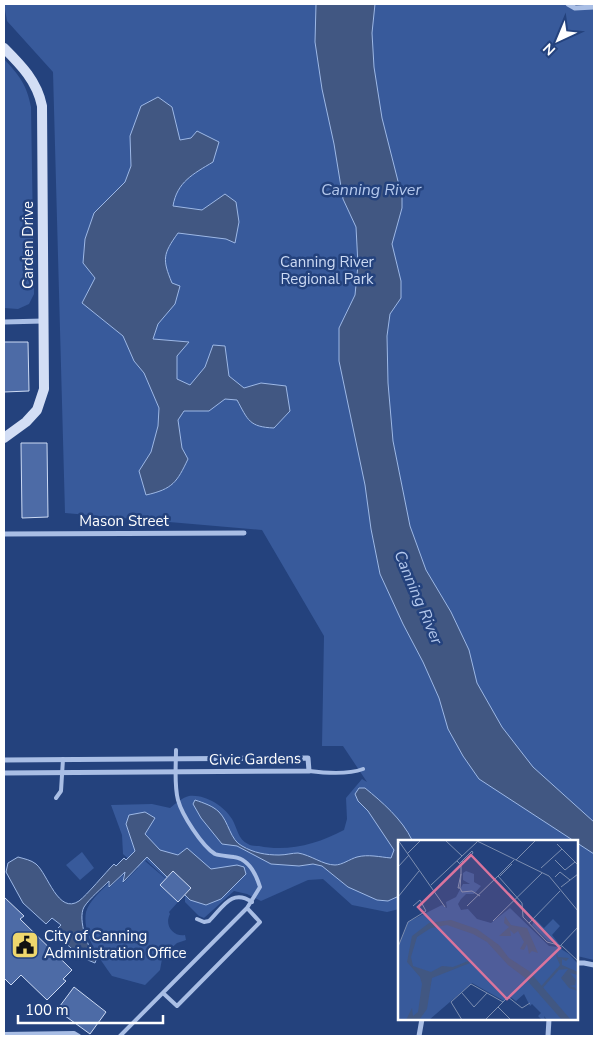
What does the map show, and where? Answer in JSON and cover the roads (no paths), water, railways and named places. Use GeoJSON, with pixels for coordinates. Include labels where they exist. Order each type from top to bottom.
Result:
{"type":"FeatureCollection","features":[{"type":"Feature","properties":{"kind":"street"},"geometry":{"type":"LineString","coordinates":[[568,4],[575,8],[594,7]]}},
{"type":"Feature","properties":{"kind":"street","name":"Carden Drive"},"geometry":{"type":"LineString","coordinates":[[4,48],[28,73],[40,92],[42,106],[44,322],[44,389],[36,410],[26,422],[4,438]]}},
{"type":"Feature","properties":{"kind":"street"},"geometry":{"type":"LineString","coordinates":[[4,322],[44,322]]}},
{"type":"Feature","properties":{"kind":"street","name":"Mason Street"},"geometry":{"type":"LineString","coordinates":[[4,534],[244,533]]}},
{"type":"Feature","properties":{"kind":"street","name":"Civic Gardens"},"geometry":{"type":"LineString","coordinates":[[4,760],[308,758],[309,771],[4,773]]}},
{"type":"Feature","properties":{"kind":"street"},"geometry":{"type":"LineString","coordinates":[[578,963],[584,962],[594,965]]}},
{"type":"Feature","properties":{"kind":"street"},"geometry":{"type":"LineString","coordinates":[[419,1036],[422,1020]]}},
{"type":"Feature","properties":{"kind":"street"},"geometry":{"type":"LineString","coordinates":[[548,1036],[549,1020]]}},
{"type":"Feature","properties":{"kind":"lane"},"geometry":{"type":"LineString","coordinates":[[120,1036],[247,908],[260,888],[256,875],[247,863],[240,858],[217,854],[205,846],[193,830],[178,800],[176,750]]}},
{"type":"Feature","properties":{"kind":"lane"},"geometry":{"type":"LineString","coordinates":[[56,798],[61,791],[63,759]]}},
{"type":"Feature","properties":{"kind":"lane"},"geometry":{"type":"LineString","coordinates":[[309,771],[323,773],[363,769]]}},
{"type":"Feature","properties":{"kind":"lane"},"geometry":{"type":"LineString","coordinates":[[197,919],[204,922],[209,920],[231,899],[238,896],[245,897],[252,902]]}},
{"type":"Feature","properties":{"kind":"lane"},"geometry":{"type":"LineString","coordinates":[[163,992],[177,1006],[260,922],[247,908]]}},
{"type":"Feature","properties":{"kind":"lane"},"geometry":{"type":"LineString","coordinates":[[4,1034],[74,1033],[79,1036]]}},
{"type":"Feature","properties":{"kind":"water","name":"Canning River"},"geometry":{"type":"Polygon","coordinates":[[[316,4],[375,4],[372,33],[374,67],[382,118],[402,197],[402,208],[392,244],[401,281],[401,298],[390,314],[387,336],[388,383],[393,441],[410,526],[426,570],[451,612],[469,650],[477,683],[502,727],[533,767],[594,822],[594,854],[578,844],[578,840],[573,840],[479,779],[448,729],[439,698],[380,574],[365,485],[339,361],[339,328],[355,295],[358,265],[356,227],[343,199],[315,42],[316,4]]]}},
{"type":"Feature","properties":{"kind":"water"},"geometry":{"type":"Polygon","coordinates":[[[158,97],[172,107],[180,140],[191,138],[197,131],[219,142],[213,162],[182,185],[173,206],[202,210],[225,194],[236,202],[239,222],[235,243],[226,239],[178,233],[169,246],[166,262],[172,283],[180,286],[175,304],[158,324],[153,339],[189,342],[177,356],[177,379],[190,385],[205,367],[213,345],[225,346],[229,376],[244,388],[261,383],[286,386],[290,411],[274,428],[259,426],[250,421],[237,400],[225,399],[209,411],[184,411],[178,420],[182,448],[188,459],[173,483],[162,490],[146,495],[139,471],[151,452],[158,426],[159,408],[144,373],[134,361],[123,336],[82,303],[95,278],[83,263],[85,239],[94,213],[125,182],[131,166],[130,136],[141,106],[158,97]]]}},
{"type":"Feature","properties":{"kind":"water"},"geometry":{"type":"Polygon","coordinates":[[[359,788],[365,788],[397,818],[412,840],[398,840],[398,896],[388,901],[377,900],[348,887],[322,866],[313,864],[299,866],[271,864],[237,846],[222,844],[201,818],[193,804],[195,800],[217,810],[235,840],[256,852],[274,855],[298,853],[335,865],[361,856],[391,858],[394,850],[368,811],[358,801],[355,794],[359,788]]]}},
{"type":"Feature","properties":{"kind":"water"},"geometry":{"type":"Polygon","coordinates":[[[145,812],[155,818],[145,834],[160,850],[178,855],[187,848],[211,869],[237,865],[244,867],[246,874],[221,899],[206,905],[190,900],[147,857],[123,882],[125,872],[109,887],[109,881],[84,907],[82,913],[83,927],[87,942],[96,960],[95,963],[78,954],[54,932],[61,925],[52,918],[46,924],[23,903],[6,872],[8,863],[18,857],[36,864],[59,898],[65,903],[72,904],[79,901],[114,864],[116,866],[124,858],[126,860],[135,851],[126,824],[129,815],[145,812]]]}},
{"type":"Feature","properties":{"kind":"place","name":"City of Canning Administration Office"},"geometry":{"type":"Point","coordinates":[25,945]}},
{"type":"Feature","properties":{"kind":"park label","name":"Canning River Regional Park"},"geometry":{"type":"Point","coordinates":[327,270]}}]}
